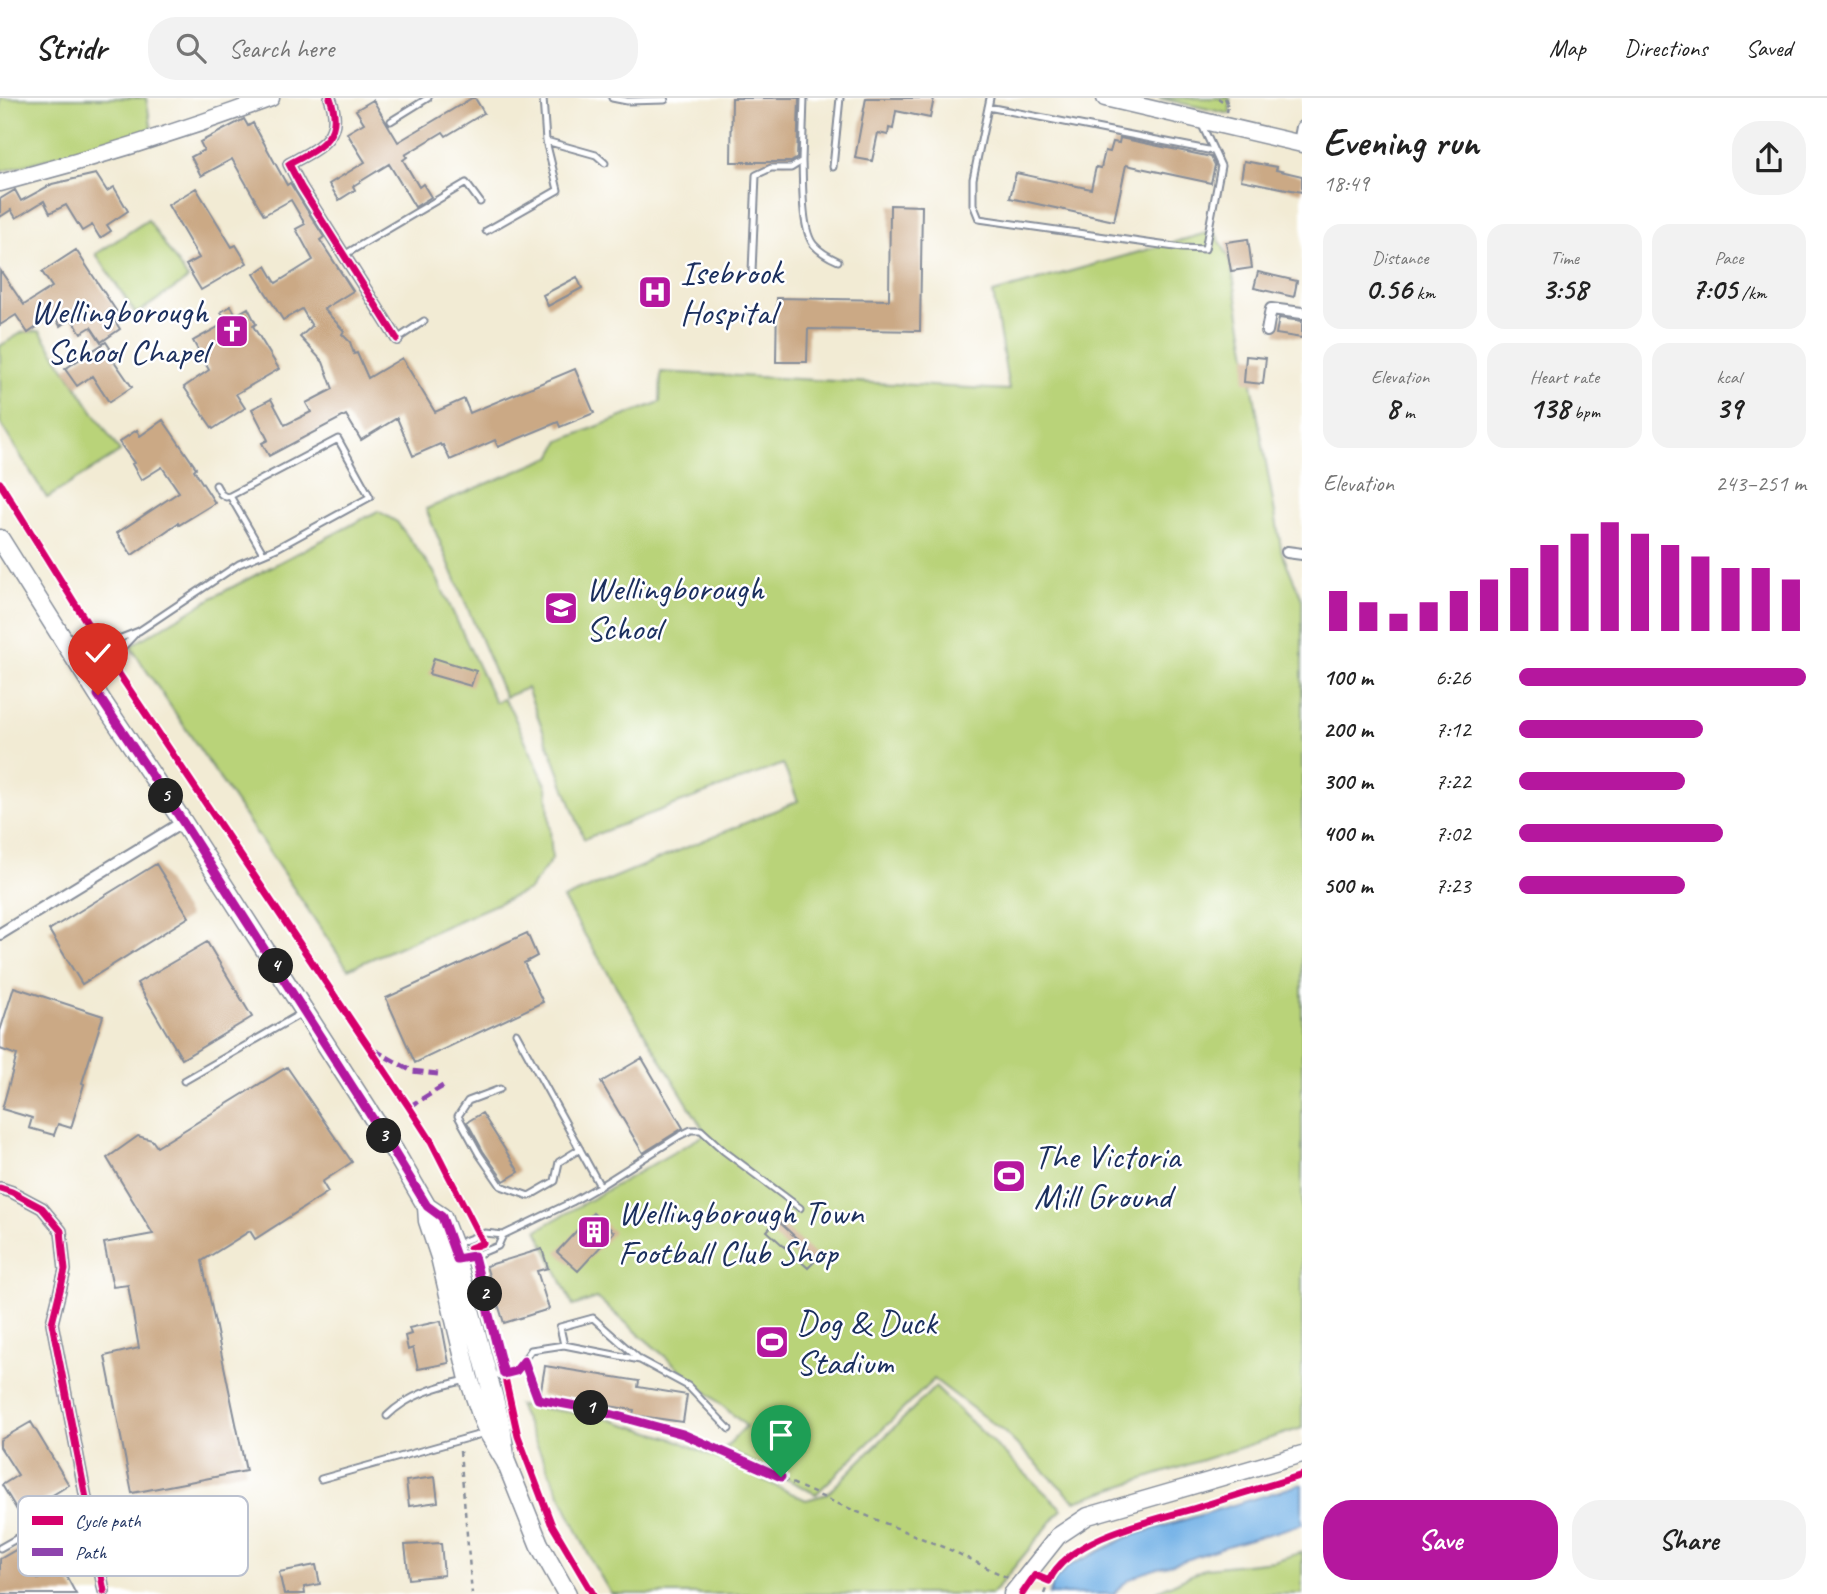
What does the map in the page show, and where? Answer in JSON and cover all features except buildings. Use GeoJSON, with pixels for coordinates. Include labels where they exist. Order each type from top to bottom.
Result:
{"type":"FeatureCollection","features":[{"type":"Feature","properties":{"kind":"main road"},"geometry":{"type":"LineString","coordinates":[[0,183],[81,162],[254,101],[271,98]]}},
{"type":"Feature","properties":{"kind":"main road"},"geometry":{"type":"LineString","coordinates":[[1105,98],[1200,120],[1301,138]]}},
{"type":"Feature","properties":{"kind":"main road"},"geometry":{"type":"LineString","coordinates":[[0,539],[427,1206],[428,1221],[450,1254],[488,1432],[506,1462],[539,1544],[567,1594]]}},
{"type":"Feature","properties":{"kind":"main road"},"geometry":{"type":"LineString","coordinates":[[478,1378],[501,1425],[506,1462]]}},
{"type":"Feature","properties":{"kind":"main road"},"geometry":{"type":"LineString","coordinates":[[1011,1587],[1058,1536],[1088,1516],[1302,1454]]}},
{"type":"Feature","properties":{"kind":"street"},"geometry":{"type":"LineString","coordinates":[[330,98],[335,117],[329,138],[320,147],[289,164],[397,339]]}},
{"type":"Feature","properties":{"kind":"street"},"geometry":{"type":"LineString","coordinates":[[1267,331],[1271,309],[1302,313]]}},
{"type":"Feature","properties":{"kind":"street"},"geometry":{"type":"LineString","coordinates":[[1287,552],[1302,551]]}},
{"type":"Feature","properties":{"kind":"street"},"geometry":{"type":"LineString","coordinates":[[0,934],[183,822]]}},
{"type":"Feature","properties":{"kind":"street"},"geometry":{"type":"LineString","coordinates":[[0,1188],[42,1208],[61,1231],[65,1270],[52,1323],[86,1496]]}},
{"type":"Feature","properties":{"kind":"lane"},"geometry":{"type":"LineString","coordinates":[[391,121],[428,98]]}},
{"type":"Feature","properties":{"kind":"lane"},"geometry":{"type":"LineString","coordinates":[[486,231],[558,190],[546,141],[543,98]]}},
{"type":"Feature","properties":{"kind":"lane"},"geometry":{"type":"LineString","coordinates":[[612,98],[627,101],[665,100]]}},
{"type":"Feature","properties":{"kind":"lane"},"geometry":{"type":"LineString","coordinates":[[804,98],[802,161],[806,229],[812,243],[838,261]]}},
{"type":"Feature","properties":{"kind":"lane"},"geometry":{"type":"LineString","coordinates":[[833,167],[840,98]]}},
{"type":"Feature","properties":{"kind":"lane"},"geometry":{"type":"LineString","coordinates":[[990,98],[973,179],[973,204],[979,219],[1182,248],[1205,249],[1221,166],[1200,120]]}},
{"type":"Feature","properties":{"kind":"lane"},"geometry":{"type":"LineString","coordinates":[[988,107],[1213,151]]}},
{"type":"Feature","properties":{"kind":"lane"},"geometry":{"type":"LineString","coordinates":[[546,141],[596,155],[605,163]]}},
{"type":"Feature","properties":{"kind":"lane"},"geometry":{"type":"LineString","coordinates":[[752,272],[756,175],[771,168],[791,168],[802,161]]}},
{"type":"Feature","properties":{"kind":"lane"},"geometry":{"type":"LineString","coordinates":[[344,255],[466,183],[480,202]]}},
{"type":"Feature","properties":{"kind":"lane"},"geometry":{"type":"LineString","coordinates":[[397,339],[424,321]]}},
{"type":"Feature","properties":{"kind":"lane"},"geometry":{"type":"LineString","coordinates":[[98,695],[104,667],[139,631],[239,564],[277,548],[370,497],[338,439],[230,496],[221,494],[216,485]]}},
{"type":"Feature","properties":{"kind":"lane"},"geometry":{"type":"LineString","coordinates":[[230,496],[263,553]]}},
{"type":"Feature","properties":{"kind":"lane"},"geometry":{"type":"LineString","coordinates":[[67,646],[93,649],[139,631]]}},
{"type":"Feature","properties":{"kind":"lane"},"geometry":{"type":"LineString","coordinates":[[184,1081],[305,1012]]}},
{"type":"Feature","properties":{"kind":"lane"},"geometry":{"type":"LineString","coordinates":[[516,1033],[600,1186]]}},
{"type":"Feature","properties":{"kind":"lane"},"geometry":{"type":"LineString","coordinates":[[500,1089],[468,1101],[458,1116],[500,1186],[529,1196],[555,1181],[559,1162],[580,1149]]}},
{"type":"Feature","properties":{"kind":"lane"},"geometry":{"type":"LineString","coordinates":[[450,1254],[459,1242],[485,1233],[503,1235],[572,1202],[691,1129],[701,1130],[724,1151],[800,1208]]}},
{"type":"Feature","properties":{"kind":"lane"},"geometry":{"type":"LineString","coordinates":[[450,1254],[474,1256],[498,1246],[503,1235]]}},
{"type":"Feature","properties":{"kind":"lane"},"geometry":{"type":"LineString","coordinates":[[564,1345],[560,1327],[593,1318],[640,1360],[688,1387],[729,1429]]}},
{"type":"Feature","properties":{"kind":"lane"},"geometry":{"type":"LineString","coordinates":[[387,1416],[398,1405],[442,1385],[516,1371],[531,1350],[564,1345],[640,1360]]}},
{"type":"Feature","properties":{"kind":"lane"},"geometry":{"type":"LineString","coordinates":[[321,1479],[488,1432]]}},
{"type":"Feature","properties":{"kind":"lane"},"geometry":{"type":"LineString","coordinates":[[0,1548],[18,1538]]}},
{"type":"Feature","properties":{"kind":"path"},"geometry":{"type":"LineString","coordinates":[[1217,98],[1228,105]]}},
{"type":"Feature","properties":{"kind":"path"},"geometry":{"type":"LineString","coordinates":[[524,1361],[538,1399],[592,1409],[683,1434],[836,1503],[955,1552],[1011,1587]]}},
{"type":"Feature","properties":{"kind":"path"},"geometry":{"type":"LineString","coordinates":[[458,1440],[472,1594]]}},
{"type":"Feature","properties":{"kind":"path"},"geometry":{"type":"LineString","coordinates":[[1044,1594],[1046,1582],[1054,1571]]}},
{"type":"Feature","properties":{"kind":"green space"},"geometry":{"type":"Polygon","coordinates":[[[0,98],[146,98],[152,130],[0,172],[0,98]]]}},
{"type":"Feature","properties":{"kind":"green space"},"geometry":{"type":"Polygon","coordinates":[[[1159,98],[1230,98],[1230,114],[1159,98]]]}},
{"type":"Feature","properties":{"kind":"green space"},"geometry":{"type":"Polygon","coordinates":[[[148,220],[188,279],[136,314],[96,254],[148,220]]]}},
{"type":"Feature","properties":{"kind":"green space"},"geometry":{"type":"Polygon","coordinates":[[[1214,231],[1230,259],[1282,553],[1302,599],[1302,1428],[1075,1501],[1005,1433],[934,1379],[816,1494],[725,1448],[746,1426],[597,1298],[573,1306],[537,1230],[706,1134],[563,899],[798,801],[783,764],[584,839],[527,688],[505,697],[426,509],[551,457],[560,441],[660,402],[661,372],[1009,390],[993,293],[1214,231]]]}},
{"type":"Feature","properties":{"kind":"green space"},"geometry":{"type":"Polygon","coordinates":[[[40,331],[120,452],[47,498],[0,423],[0,346],[23,332],[40,331]]]}},
{"type":"Feature","properties":{"kind":"green space"},"geometry":{"type":"Polygon","coordinates":[[[378,511],[397,522],[434,572],[495,702],[503,699],[511,710],[547,787],[552,859],[529,890],[348,969],[130,646],[221,593],[378,511]]]}},
{"type":"Feature","properties":{"kind":"green space"},"geometry":{"type":"Polygon","coordinates":[[[935,1387],[1062,1509],[992,1594],[611,1594],[592,1562],[518,1405],[598,1416],[677,1440],[806,1500],[827,1494],[935,1387]]]}},
{"type":"Feature","properties":{"kind":"green space"},"geometry":{"type":"Polygon","coordinates":[[[1302,1552],[1302,1594],[1151,1594],[1206,1568],[1274,1561],[1302,1552]]]}},
{"type":"Feature","properties":{"kind":"water"},"geometry":{"type":"Polygon","coordinates":[[[1302,1484],[1302,1524],[1139,1575],[1121,1586],[1114,1594],[1049,1594],[1055,1580],[1069,1566],[1128,1537],[1302,1484]]]}},
{"type":"Feature","properties":{"kind":"marked path"},"geometry":{"type":"LineString","coordinates":[[374,1050],[412,1071],[438,1074]]}},
{"type":"Feature","properties":{"kind":"marked path"},"geometry":{"type":"LineString","coordinates":[[409,1107],[443,1086]]}},
{"type":"Feature","properties":{"kind":"cycle path"},"geometry":{"type":"LineString","coordinates":[[330,98],[334,111],[332,132],[319,146],[289,164],[397,339]]}},
{"type":"Feature","properties":{"kind":"cycle path"},"geometry":{"type":"LineString","coordinates":[[0,483],[117,671],[431,1141],[483,1243],[470,1248],[478,1265],[518,1436],[551,1523],[593,1594]]}},
{"type":"Feature","properties":{"kind":"cycle path"},"geometry":{"type":"LineString","coordinates":[[0,1188],[42,1208],[61,1231],[65,1270],[52,1323],[86,1496]]}},
{"type":"Feature","properties":{"kind":"cycle path"},"geometry":{"type":"LineString","coordinates":[[1022,1594],[1035,1575],[1049,1581],[1059,1565],[1075,1552],[1115,1532],[1302,1475]]}},
{"type":"Feature","properties":{"kind":"cycle path"},"geometry":{"type":"LineString","coordinates":[[101,1576],[104,1591]]}},
{"type":"Feature","properties":{"kind":"place","name":"Isebrook Hospital"},"geometry":{"type":"Point","coordinates":[655,292]}},
{"type":"Feature","properties":{"kind":"place","name":"Wellingborough School Chapel"},"geometry":{"type":"Point","coordinates":[232,331]}},
{"type":"Feature","properties":{"kind":"place","name":"Wellingborough School"},"geometry":{"type":"Point","coordinates":[561,608]}},
{"type":"Feature","properties":{"kind":"place","name":"The Victoria Mill Ground"},"geometry":{"type":"Point","coordinates":[1009,1176]}},
{"type":"Feature","properties":{"kind":"place","name":"Wellingborough Town Football Club Shop"},"geometry":{"type":"Point","coordinates":[594,1232]}},
{"type":"Feature","properties":{"kind":"place","name":"Dog & Duck Stadium"},"geometry":{"type":"Point","coordinates":[772,1342]}},
{"type":"Feature","properties":{"kind":"route"},"geometry":{"type":"LineString","coordinates":[[98,695],[183,822],[427,1206],[442,1217],[457,1259],[474,1256],[504,1374],[516,1371],[524,1361],[538,1399],[592,1409],[683,1434],[781,1477]]}}]}
